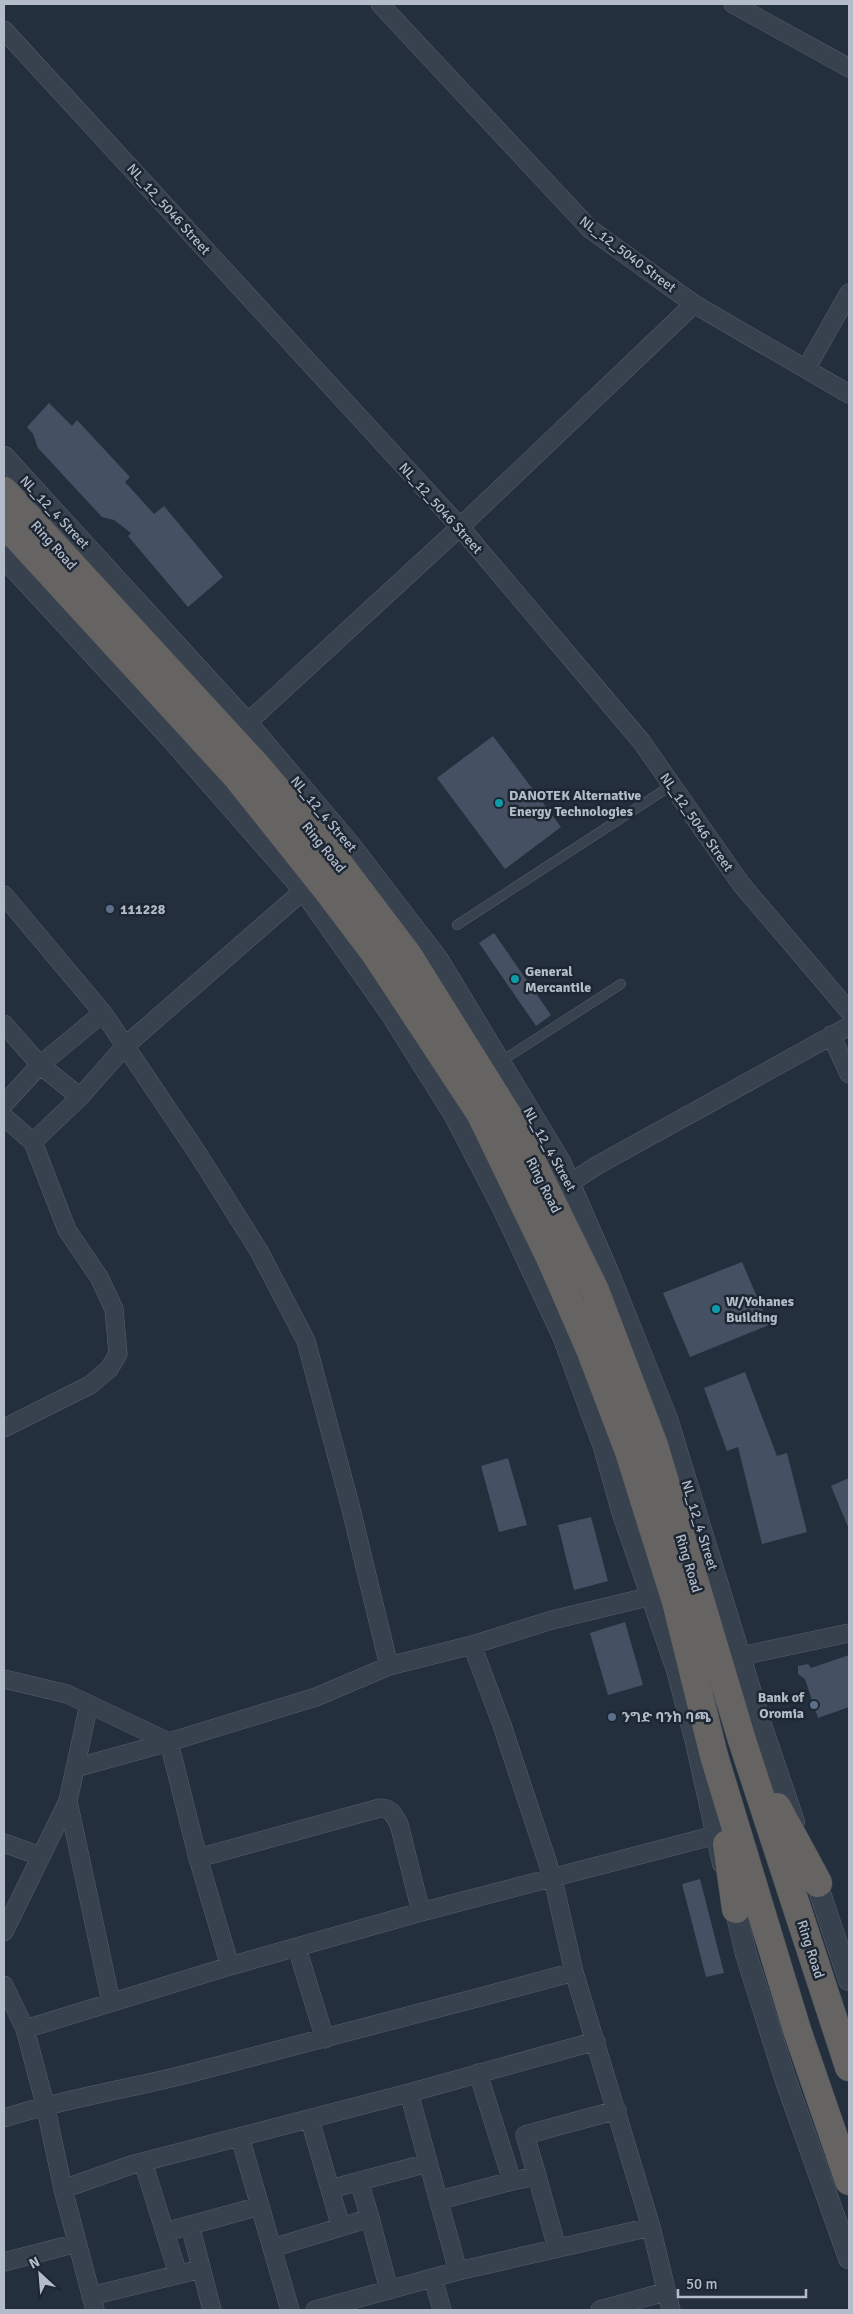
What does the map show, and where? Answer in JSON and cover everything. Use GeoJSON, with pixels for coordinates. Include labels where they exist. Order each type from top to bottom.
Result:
{"type":"FeatureCollection","features":[{"type":"Feature","properties":{"kind":"highway","name":"Ring Road"},"geometry":{"type":"LineString","coordinates":[[4,491],[257,766],[330,852],[408,955],[514,1125],[595,1290],[654,1445],[742,1740],[849,2067]]}},
{"type":"Feature","properties":{"kind":"highway","name":"Ring Road"},"geometry":{"type":"LineString","coordinates":[[4,523],[236,776],[374,952],[480,1113],[551,1260],[591,1352],[629,1452],[676,1602],[714,1756],[797,2030],[849,2181]]}},
{"type":"Feature","properties":{"kind":"highway"},"geometry":{"type":"LineString","coordinates":[[742,1740],[818,1883]]}},
{"type":"Feature","properties":{"kind":"highway"},"geometry":{"type":"LineString","coordinates":[[714,1756],[736,1909]]}},
{"type":"Feature","properties":{"kind":"street","name":"NL_12_5040 Street"},"geometry":{"type":"LineString","coordinates":[[380,4],[590,229],[694,304],[849,394]]}},
{"type":"Feature","properties":{"kind":"street"},"geometry":{"type":"LineString","coordinates":[[742,6],[848,64]]}},
{"type":"Feature","properties":{"kind":"street","name":"NL_12_5046 Street"},"geometry":{"type":"LineString","coordinates":[[4,30],[460,527],[641,741],[740,884],[849,1010]]}},
{"type":"Feature","properties":{"kind":"street"},"geometry":{"type":"LineString","coordinates":[[806,369],[849,293]]}},
{"type":"Feature","properties":{"kind":"street"},"geometry":{"type":"LineString","coordinates":[[247,723],[460,527],[694,304]]}},
{"type":"Feature","properties":{"kind":"street","name":"NL_12_4 Street"},"geometry":{"type":"LineString","coordinates":[[4,457],[247,723],[349,844],[438,960],[560,1162],[667,1419],[781,1786],[818,1883],[849,1980]]}},
{"type":"Feature","properties":{"kind":"street"},"geometry":{"type":"LineString","coordinates":[[4,557],[171,738],[304,890],[390,1012],[454,1114],[503,1208],[563,1336],[604,1447],[624,1514],[677,1670],[746,1954],[786,2081],[849,2258]]}},
{"type":"Feature","properties":{"kind":"street"},"geometry":{"type":"LineString","coordinates":[[33,1142],[80,1097],[125,1046],[304,890]]}},
{"type":"Feature","properties":{"kind":"street"},"geometry":{"type":"LineString","coordinates":[[4,895],[103,1013],[198,1154],[259,1251],[306,1341],[350,1505],[389,1666]]}},
{"type":"Feature","properties":{"kind":"street"},"geometry":{"type":"LineString","coordinates":[[4,1104],[40,1065],[103,1013]]}},
{"type":"Feature","properties":{"kind":"street"},"geometry":{"type":"LineString","coordinates":[[4,1024],[40,1065],[80,1097]]}},
{"type":"Feature","properties":{"kind":"street"},"geometry":{"type":"LineString","coordinates":[[570,1183],[596,1166],[849,1026]]}},
{"type":"Feature","properties":{"kind":"street"},"geometry":{"type":"LineString","coordinates":[[831,1035],[849,1074]]}},
{"type":"Feature","properties":{"kind":"street"},"geometry":{"type":"LineString","coordinates":[[4,1117],[33,1142],[68,1230],[99,1277],[114,1309],[118,1354],[109,1370],[90,1385],[4,1428]]}},
{"type":"Feature","properties":{"kind":"street"},"geometry":{"type":"LineString","coordinates":[[75,1768],[169,1742],[316,1697],[389,1666],[472,1645],[552,1620],[652,1596]]}},
{"type":"Feature","properties":{"kind":"street"},"geometry":{"type":"LineString","coordinates":[[741,1656],[849,1633]]}},
{"type":"Feature","properties":{"kind":"street"},"geometry":{"type":"LineString","coordinates":[[472,1645],[502,1724],[553,1878],[574,1972],[651,2226],[670,2310]]}},
{"type":"Feature","properties":{"kind":"street"},"geometry":{"type":"LineString","coordinates":[[4,1679],[67,1694],[169,1742]]}},
{"type":"Feature","properties":{"kind":"street"},"geometry":{"type":"LineString","coordinates":[[4,1932],[68,1801],[89,1704]]}},
{"type":"Feature","properties":{"kind":"street"},"geometry":{"type":"LineString","coordinates":[[169,1742],[198,1858],[230,1966]]}},
{"type":"Feature","properties":{"kind":"street"},"geometry":{"type":"LineString","coordinates":[[68,1801],[111,2002]]}},
{"type":"Feature","properties":{"kind":"street"},"geometry":{"type":"LineString","coordinates":[[198,1858],[380,1808],[386,1808],[393,1813],[399,1824],[421,1912]]}},
{"type":"Feature","properties":{"kind":"street"},"geometry":{"type":"LineString","coordinates":[[25,2029],[230,1966],[421,1912],[716,1835]]}},
{"type":"Feature","properties":{"kind":"street"},"geometry":{"type":"LineString","coordinates":[[4,1843],[40,1856]]}},
{"type":"Feature","properties":{"kind":"street"},"geometry":{"type":"LineString","coordinates":[[297,1948],[325,2039]]}},
{"type":"Feature","properties":{"kind":"street"},"geometry":{"type":"LineString","coordinates":[[4,2118],[45,2104],[155,2082],[325,2039],[574,1972]]}},
{"type":"Feature","properties":{"kind":"street"},"geometry":{"type":"LineString","coordinates":[[4,1985],[25,2029],[45,2104],[63,2189],[93,2303],[178,2274],[201,2269]]}},
{"type":"Feature","properties":{"kind":"street"},"geometry":{"type":"LineString","coordinates":[[63,2189],[143,2162],[310,2120],[596,2040]]}},
{"type":"Feature","properties":{"kind":"street"},"geometry":{"type":"LineString","coordinates":[[478,2073],[512,2181]]}},
{"type":"Feature","properties":{"kind":"street"},"geometry":{"type":"LineString","coordinates":[[409,2093],[458,2271]]}},
{"type":"Feature","properties":{"kind":"street"},"geometry":{"type":"LineString","coordinates":[[499,2141],[617,2110]]}},
{"type":"Feature","properties":{"kind":"street"},"geometry":{"type":"LineString","coordinates":[[310,2120],[341,2226]]}},
{"type":"Feature","properties":{"kind":"street"},"geometry":{"type":"LineString","coordinates":[[525,2135],[557,2248]]}},
{"type":"Feature","properties":{"kind":"street"},"geometry":{"type":"LineString","coordinates":[[240,2137],[290,2310]]}},
{"type":"Feature","properties":{"kind":"street"},"geometry":{"type":"LineString","coordinates":[[143,2162],[178,2274]]}},
{"type":"Feature","properties":{"kind":"street"},"geometry":{"type":"LineString","coordinates":[[330,2189],[428,2163]]}},
{"type":"Feature","properties":{"kind":"street"},"geometry":{"type":"LineString","coordinates":[[440,2200],[537,2176]]}},
{"type":"Feature","properties":{"kind":"street"},"geometry":{"type":"LineString","coordinates":[[359,2181],[389,2290]]}},
{"type":"Feature","properties":{"kind":"street"},"geometry":{"type":"LineString","coordinates":[[165,2232],[260,2206]]}},
{"type":"Feature","properties":{"kind":"street"},"geometry":{"type":"LineString","coordinates":[[272,2248],[370,2218]]}},
{"type":"Feature","properties":{"kind":"street"},"geometry":{"type":"LineString","coordinates":[[190,2225],[212,2310]]}},
{"type":"Feature","properties":{"kind":"street"},"geometry":{"type":"LineString","coordinates":[[316,2310],[458,2271],[651,2226]]}},
{"type":"Feature","properties":{"kind":"street"},"geometry":{"type":"LineString","coordinates":[[4,2262],[77,2243]]}},
{"type":"Feature","properties":{"kind":"street"},"geometry":{"type":"LineString","coordinates":[[433,2278],[438,2309]]}},
{"type":"Feature","properties":{"kind":"street"},"geometry":{"type":"LineString","coordinates":[[600,2310],[666,2292]]}},
{"type":"Feature","properties":{"kind":"lane"},"geometry":{"type":"LineString","coordinates":[[456,924],[672,785]]}},
{"type":"Feature","properties":{"kind":"lane"},"geometry":{"type":"LineString","coordinates":[[500,1062],[621,984]]}},
{"type":"Feature","properties":{"kind":"building"},"geometry":{"type":"Polygon","coordinates":[[[49,403],[72,426],[77,420],[130,477],[125,482],[154,514],[164,506],[223,577],[188,607],[128,536],[131,533],[114,520],[102,517],[38,448],[33,434],[27,427],[49,403]]]}},
{"type":"Feature","properties":{"kind":"building","name":"DANOTEK Alternative Energy Technologies"},"geometry":{"type":"Polygon","coordinates":[[[493,736],[561,827],[505,869],[437,778],[493,736]]]}},
{"type":"Feature","properties":{"kind":"building","name":"General Mercantile"},"geometry":{"type":"Polygon","coordinates":[[[494,933],[551,1015],[536,1026],[479,943],[494,933]]]}},
{"type":"Feature","properties":{"kind":"building","name":"W/Yohanes Building"},"geometry":{"type":"Polygon","coordinates":[[[742,1262],[769,1325],[690,1357],[663,1293],[742,1262]]]}},
{"type":"Feature","properties":{"kind":"building"},"geometry":{"type":"Polygon","coordinates":[[[745,1372],[777,1456],[787,1453],[807,1532],[762,1544],[738,1447],[727,1451],[704,1388],[745,1372]]]}},
{"type":"Feature","properties":{"kind":"building"},"geometry":{"type":"Polygon","coordinates":[[[508,1458],[527,1525],[499,1532],[481,1466],[508,1458]]]}},
{"type":"Feature","properties":{"kind":"building"},"geometry":{"type":"Polygon","coordinates":[[[849,1478],[849,1529],[831,1486],[849,1478]]]}},
{"type":"Feature","properties":{"kind":"building"},"geometry":{"type":"Polygon","coordinates":[[[591,1517],[608,1581],[574,1590],[558,1525],[591,1517]]]}},
{"type":"Feature","properties":{"kind":"building"},"geometry":{"type":"Polygon","coordinates":[[[625,1622],[643,1685],[608,1695],[590,1633],[625,1622]]]}},
{"type":"Feature","properties":{"kind":"building"},"geometry":{"type":"Polygon","coordinates":[[[849,1655],[849,1707],[818,1718],[805,1679],[798,1674],[798,1666],[808,1664],[811,1668],[849,1655]]]}},
{"type":"Feature","properties":{"kind":"building"},"geometry":{"type":"Polygon","coordinates":[[[700,1879],[724,1973],[706,1977],[682,1884],[700,1879]]]}},
{"type":"Feature","properties":{"kind":"place","name":"DANOTEK Alternative Energy Technologies"},"geometry":{"type":"Point","coordinates":[499,803]}},
{"type":"Feature","properties":{"kind":"place","name":"111228"},"geometry":{"type":"Point","coordinates":[110,909]}},
{"type":"Feature","properties":{"kind":"place","name":"General Mercantile"},"geometry":{"type":"Point","coordinates":[515,979]}},
{"type":"Feature","properties":{"kind":"place","name":"W/Yohanes Building"},"geometry":{"type":"Point","coordinates":[716,1309]}},
{"type":"Feature","properties":{"kind":"place","name":"Bank of Oromia"},"geometry":{"type":"Point","coordinates":[814,1705]}},
{"type":"Feature","properties":{"kind":"place","name":"ንግድ ባንከ ባጫ"},"geometry":{"type":"Point","coordinates":[612,1717]}}]}
